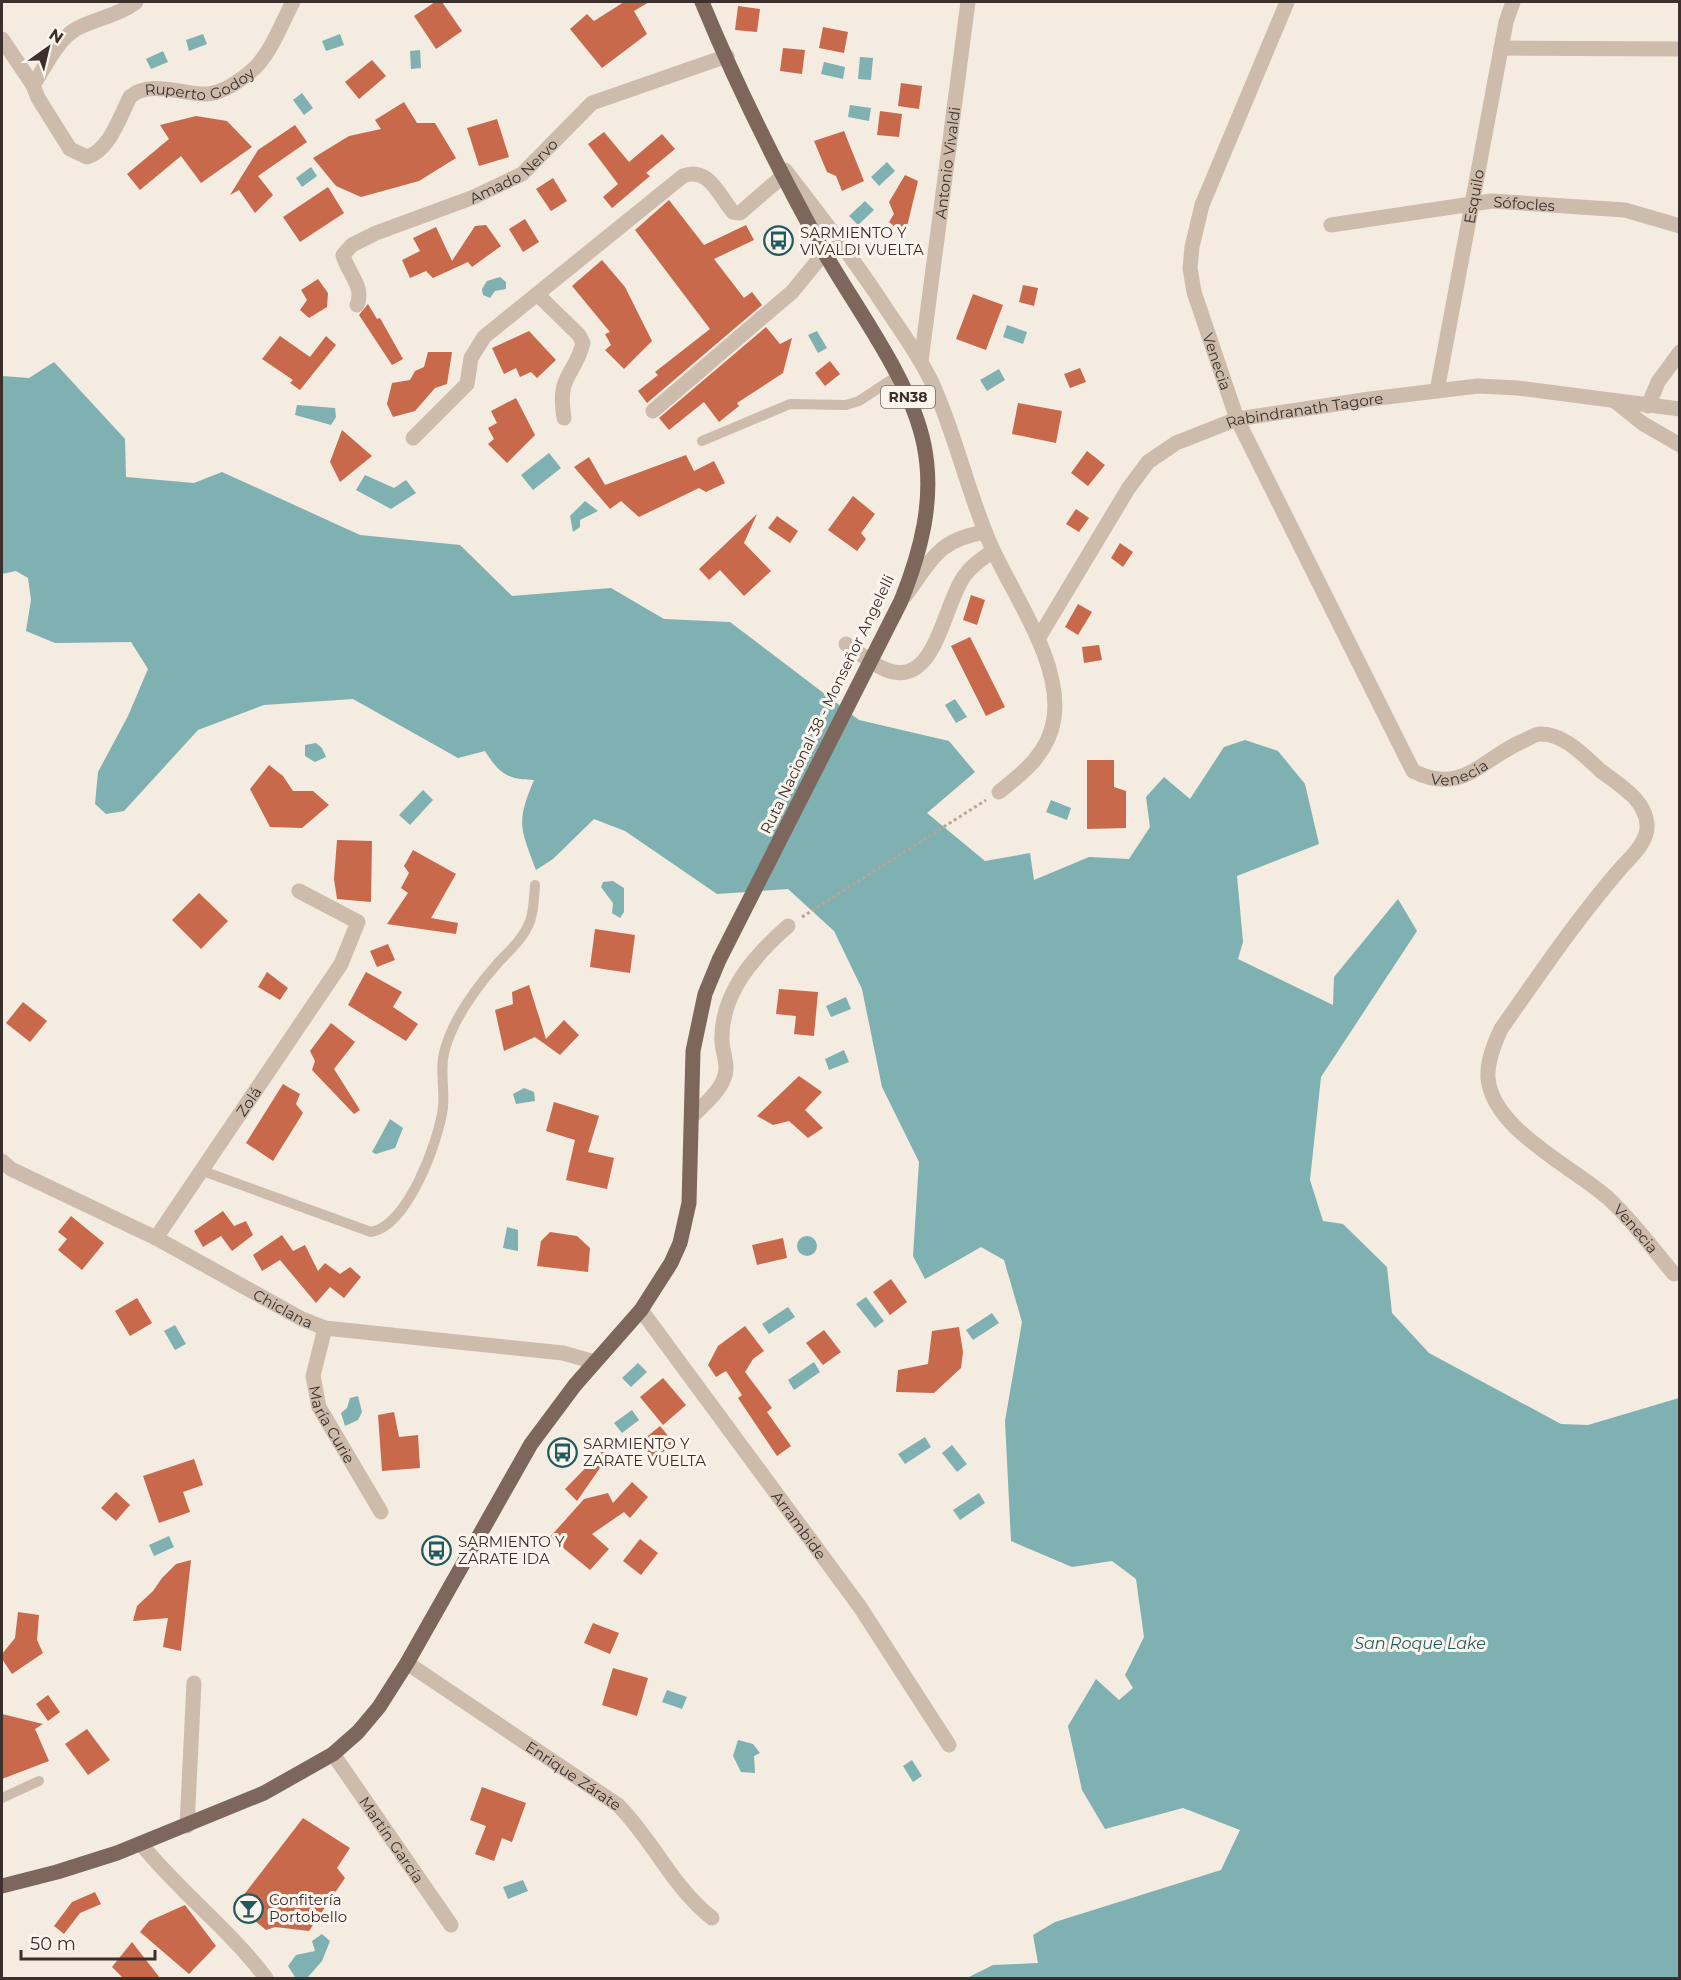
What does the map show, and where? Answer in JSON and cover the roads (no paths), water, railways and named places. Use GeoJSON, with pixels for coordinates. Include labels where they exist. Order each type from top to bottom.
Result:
{"type":"FeatureCollection","features":[{"type":"Feature","properties":{"kind":"main road","name":"Ruta Nacional 38 - Monseñor Angelelli"},"geometry":{"type":"LineString","coordinates":[[692,1117],[693,1051],[705,994],[719,960],[901,601],[919,550],[928,480],[919,427],[897,376],[825,252],[784,175],[702,2]]}},
{"type":"Feature","properties":{"kind":"main road","name":"RN38"},"geometry":{"type":"LineString","coordinates":[[2,1886],[75,1867],[187,1826],[264,1792],[333,1754],[358,1732],[379,1707],[407,1663],[531,1444],[560,1403],[641,1310],[671,1263],[685,1223],[690,1185],[692,1117]]}},
{"type":"Feature","properties":{"kind":"street"},"geometry":{"type":"LineString","coordinates":[[2,39],[33,85],[65,39],[76,30],[115,15],[136,2]]}},
{"type":"Feature","properties":{"kind":"street","name":"Ruperto Godoy"},"geometry":{"type":"LineString","coordinates":[[33,85],[38,98],[70,149],[87,157],[104,147],[130,97],[136,92],[149,89],[208,94],[220,91],[249,73],[266,51],[293,2]]}},
{"type":"Feature","properties":{"kind":"street","name":"Antonio Vivaldi"},"geometry":{"type":"LineString","coordinates":[[921,361],[968,2]]}},
{"type":"Feature","properties":{"kind":"street","name":"Venecia"},"geometry":{"type":"LineString","coordinates":[[1287,2],[1202,205],[1190,268],[1194,292],[1237,418],[1413,771],[1428,778],[1446,781],[1463,777],[1517,744],[1540,734],[1565,741],[1638,800],[1645,814],[1648,826],[1640,846],[1586,909],[1501,1029],[1492,1048],[1488,1078],[1495,1100],[1508,1118],[1525,1135],[1610,1200],[1674,1274]]}},
{"type":"Feature","properties":{"kind":"street","name":"Esquilo"},"geometry":{"type":"LineString","coordinates":[[1437,391],[1501,48],[1512,2]]}},
{"type":"Feature","properties":{"kind":"street"},"geometry":{"type":"LineString","coordinates":[[1501,48],[1680,49]]}},
{"type":"Feature","properties":{"kind":"street","name":"Amado Nervo"},"geometry":{"type":"LineString","coordinates":[[357,305],[358,286],[345,265],[343,255],[352,245],[376,233],[474,197],[522,174],[592,103],[727,56]]}},
{"type":"Feature","properties":{"kind":"street"},"geometry":{"type":"LineString","coordinates":[[777,160],[840,240],[921,361],[943,410],[985,532],[1038,639],[1049,671],[1053,694],[1054,716],[1051,734],[1041,754],[999,792]]}},
{"type":"Feature","properties":{"kind":"street"},"geometry":{"type":"LineString","coordinates":[[413,438],[467,384],[471,358],[484,337],[683,176],[691,173],[700,174],[709,180],[733,212],[740,213],[784,175]]}},
{"type":"Feature","properties":{"kind":"street","name":"Sófocles"},"geometry":{"type":"LineString","coordinates":[[1331,225],[1492,201],[1625,210],[1680,226]]}},
{"type":"Feature","properties":{"kind":"street"},"geometry":{"type":"LineString","coordinates":[[653,411],[792,292],[825,252]]}},
{"type":"Feature","properties":{"kind":"street"},"geometry":{"type":"LineString","coordinates":[[537,294],[579,335],[583,343],[562,382],[561,399],[564,418]]}},
{"type":"Feature","properties":{"kind":"street"},"geometry":{"type":"LineString","coordinates":[[1648,406],[1658,382],[1680,352]]}},
{"type":"Feature","properties":{"kind":"street","name":"Rabindranath Tagore"},"geometry":{"type":"LineString","coordinates":[[1038,639],[1128,489],[1148,462],[1176,442],[1237,418],[1479,386],[1518,388],[1680,409]]}},
{"type":"Feature","properties":{"kind":"street"},"geometry":{"type":"LineString","coordinates":[[1616,402],[1642,423],[1680,445]]}},
{"type":"Feature","properties":{"kind":"street"},"geometry":{"type":"LineString","coordinates":[[901,601],[947,543],[963,536],[985,532]]}},
{"type":"Feature","properties":{"kind":"street"},"geometry":{"type":"LineString","coordinates":[[846,644],[880,667],[891,671],[906,672],[922,665],[931,652],[964,575],[993,551]]}},
{"type":"Feature","properties":{"kind":"street","name":"Zolá"},"geometry":{"type":"LineString","coordinates":[[156,1238],[341,964],[358,922],[300,891]]}},
{"type":"Feature","properties":{"kind":"street"},"geometry":{"type":"LineString","coordinates":[[692,1117],[724,1080],[727,1067],[722,1042],[731,996],[761,951],[788,926]]}},
{"type":"Feature","properties":{"kind":"street","name":"Chiclana"},"geometry":{"type":"LineString","coordinates":[[2,1161],[11,1169],[156,1238],[302,1319],[325,1328],[563,1353],[595,1362]]}},
{"type":"Feature","properties":{"kind":"street","name":"Arrambide"},"geometry":{"type":"LineString","coordinates":[[641,1310],[860,1607],[949,1744]]}},
{"type":"Feature","properties":{"kind":"street","name":"María Curie"},"geometry":{"type":"LineString","coordinates":[[325,1328],[313,1376],[318,1407],[381,1512]]}},
{"type":"Feature","properties":{"kind":"street","name":"Enrique Zárate"},"geometry":{"type":"LineString","coordinates":[[407,1663],[618,1805],[632,1819],[694,1904],[712,1918]]}},
{"type":"Feature","properties":{"kind":"street"},"geometry":{"type":"LineString","coordinates":[[187,1826],[194,1683]]}},
{"type":"Feature","properties":{"kind":"street","name":"Martín García"},"geometry":{"type":"LineString","coordinates":[[333,1754],[451,1925]]}},
{"type":"Feature","properties":{"kind":"street"},"geometry":{"type":"LineString","coordinates":[[141,1844],[162,1870],[247,1953],[266,1978]]}},
{"type":"Feature","properties":{"kind":"lane"},"geometry":{"type":"LineString","coordinates":[[702,441],[790,405],[846,405],[859,401],[897,376]]}},
{"type":"Feature","properties":{"kind":"lane"},"geometry":{"type":"LineString","coordinates":[[200,1170],[371,1232],[382,1231],[396,1218],[429,1159],[443,1106],[440,1066],[454,1024],[478,986],[515,946],[526,929],[531,919],[535,885]]}},
{"type":"Feature","properties":{"kind":"lane"},"geometry":{"type":"LineString","coordinates":[[2,1797],[39,1781]]}},
{"type":"Feature","properties":{"kind":"water"},"geometry":{"type":"Polygon","coordinates":[[[203,34],[207,44],[189,51],[186,40],[203,34]]]}},
{"type":"Feature","properties":{"kind":"water"},"geometry":{"type":"Polygon","coordinates":[[[340,34],[344,45],[326,51],[322,41],[340,34]]]}},
{"type":"Feature","properties":{"kind":"water"},"geometry":{"type":"Polygon","coordinates":[[[420,50],[421,68],[411,69],[410,51],[420,50]]]}},
{"type":"Feature","properties":{"kind":"water"},"geometry":{"type":"Polygon","coordinates":[[[163,51],[168,62],[151,69],[146,59],[163,51]]]}},
{"type":"Feature","properties":{"kind":"water"},"geometry":{"type":"Polygon","coordinates":[[[860,57],[873,58],[871,80],[858,79],[860,57]]]}},
{"type":"Feature","properties":{"kind":"water"},"geometry":{"type":"Polygon","coordinates":[[[824,62],[845,67],[843,79],[821,74],[824,62]]]}},
{"type":"Feature","properties":{"kind":"water"},"geometry":{"type":"Polygon","coordinates":[[[302,93],[313,108],[304,115],[293,100],[302,93]]]}},
{"type":"Feature","properties":{"kind":"water"},"geometry":{"type":"Polygon","coordinates":[[[850,105],[871,108],[869,121],[848,117],[850,105]]]}},
{"type":"Feature","properties":{"kind":"water"},"geometry":{"type":"Polygon","coordinates":[[[887,162],[895,171],[879,186],[871,177],[887,162]]]}},
{"type":"Feature","properties":{"kind":"water"},"geometry":{"type":"Polygon","coordinates":[[[311,167],[317,176],[302,187],[296,178],[311,167]]]}},
{"type":"Feature","properties":{"kind":"water"},"geometry":{"type":"Polygon","coordinates":[[[865,201],[874,210],[858,225],[849,216],[865,201]]]}},
{"type":"Feature","properties":{"kind":"water"},"geometry":{"type":"Polygon","coordinates":[[[500,277],[506,282],[506,289],[495,291],[490,298],[483,295],[482,289],[487,281],[500,277]]]}},
{"type":"Feature","properties":{"kind":"water"},"geometry":{"type":"Polygon","coordinates":[[[1007,325],[1027,332],[1023,344],[1003,337],[1007,325]]]}},
{"type":"Feature","properties":{"kind":"water"},"geometry":{"type":"Polygon","coordinates":[[[817,331],[827,348],[818,353],[808,335],[817,331]]]}},
{"type":"Feature","properties":{"kind":"water","name":"San Roque Lake"},"geometry":{"type":"Polygon","coordinates":[[[54,362],[125,439],[126,477],[194,483],[222,472],[360,535],[460,545],[512,596],[611,588],[664,619],[730,622],[859,720],[949,741],[975,772],[927,813],[985,861],[1030,853],[1034,880],[1089,857],[1129,859],[1150,827],[1146,797],[1164,777],[1190,799],[1224,747],[1245,740],[1278,751],[1305,784],[1319,844],[1237,876],[1243,942],[1238,959],[1333,1005],[1334,977],[1398,899],[1417,931],[1321,1077],[1310,1180],[1323,1221],[1343,1224],[1387,1267],[1392,1313],[1429,1353],[1561,1424],[1588,1425],[1679,1398],[1679,1978],[967,1978],[993,1965],[1038,1963],[1033,1935],[1055,1922],[1221,1870],[1240,1830],[1183,1808],[1105,1829],[1082,1790],[1068,1726],[1096,1679],[1119,1700],[1133,1688],[1125,1675],[1144,1637],[1136,1579],[1112,1561],[1072,1567],[1011,1541],[1005,1421],[1022,1322],[1004,1260],[981,1247],[925,1279],[913,1256],[919,1162],[882,1087],[862,989],[834,931],[788,889],[717,894],[625,831],[594,819],[553,859],[536,870],[526,844],[522,825],[524,806],[534,780],[510,777],[495,765],[485,751],[458,758],[353,699],[264,705],[198,730],[124,811],[106,814],[95,804],[98,772],[128,716],[148,669],[131,642],[55,643],[26,631],[31,600],[28,578],[16,571],[2,574],[2,376],[29,378],[54,362]]]}},
{"type":"Feature","properties":{"kind":"water"},"geometry":{"type":"Polygon","coordinates":[[[999,369],[1005,380],[987,391],[980,380],[999,369]]]}},
{"type":"Feature","properties":{"kind":"water"},"geometry":{"type":"Polygon","coordinates":[[[297,405],[335,408],[336,417],[331,425],[295,415],[297,405]]]}},
{"type":"Feature","properties":{"kind":"water"},"geometry":{"type":"Polygon","coordinates":[[[549,453],[561,468],[533,490],[521,475],[549,453]]]}},
{"type":"Feature","properties":{"kind":"water"},"geometry":{"type":"Polygon","coordinates":[[[365,475],[394,488],[406,480],[416,493],[391,509],[356,490],[365,475]]]}},
{"type":"Feature","properties":{"kind":"water"},"geometry":{"type":"Polygon","coordinates":[[[585,501],[598,511],[580,520],[580,527],[573,532],[570,516],[585,501]]]}},
{"type":"Feature","properties":{"kind":"water"},"geometry":{"type":"Polygon","coordinates":[[[955,699],[967,717],[956,723],[945,705],[955,699]]]}},
{"type":"Feature","properties":{"kind":"water"},"geometry":{"type":"Polygon","coordinates":[[[316,743],[322,748],[326,757],[315,762],[305,756],[305,745],[316,743]]]}},
{"type":"Feature","properties":{"kind":"water"},"geometry":{"type":"Polygon","coordinates":[[[423,790],[433,800],[410,825],[399,815],[423,790]]]}},
{"type":"Feature","properties":{"kind":"water"},"geometry":{"type":"Polygon","coordinates":[[[1051,800],[1071,808],[1067,820],[1046,812],[1051,800]]]}},
{"type":"Feature","properties":{"kind":"water"},"geometry":{"type":"Polygon","coordinates":[[[613,881],[624,888],[624,912],[620,918],[612,913],[613,903],[601,887],[603,882],[613,881]]]}},
{"type":"Feature","properties":{"kind":"water"},"geometry":{"type":"Polygon","coordinates":[[[846,997],[851,1009],[831,1017],[826,1006],[846,997]]]}},
{"type":"Feature","properties":{"kind":"water"},"geometry":{"type":"Polygon","coordinates":[[[844,1050],[849,1062],[829,1070],[825,1059],[844,1050]]]}},
{"type":"Feature","properties":{"kind":"water"},"geometry":{"type":"Polygon","coordinates":[[[524,1088],[534,1092],[535,1101],[516,1104],[513,1094],[524,1088]]]}},
{"type":"Feature","properties":{"kind":"water"},"geometry":{"type":"Polygon","coordinates":[[[390,1119],[403,1128],[395,1148],[376,1154],[372,1152],[390,1119]]]}},
{"type":"Feature","properties":{"kind":"water"},"geometry":{"type":"Polygon","coordinates":[[[507,1227],[518,1230],[518,1251],[503,1248],[507,1227]]]}},
{"type":"Feature","properties":{"kind":"water"},"geometry":{"type":"Polygon","coordinates":[[[807,1236],[814,1239],[817,1246],[814,1253],[807,1256],[800,1253],[797,1246],[800,1239],[807,1236]]]}},
{"type":"Feature","properties":{"kind":"water"},"geometry":{"type":"Polygon","coordinates":[[[866,1297],[884,1321],[875,1328],[856,1304],[866,1297]]]}},
{"type":"Feature","properties":{"kind":"water"},"geometry":{"type":"Polygon","coordinates":[[[788,1307],[795,1317],[769,1334],[762,1324],[788,1307]]]}},
{"type":"Feature","properties":{"kind":"water"},"geometry":{"type":"Polygon","coordinates":[[[992,1313],[999,1323],[973,1340],[966,1330],[992,1313]]]}},
{"type":"Feature","properties":{"kind":"water"},"geometry":{"type":"Polygon","coordinates":[[[175,1325],[186,1344],[175,1350],[164,1331],[175,1325]]]}},
{"type":"Feature","properties":{"kind":"water"},"geometry":{"type":"Polygon","coordinates":[[[814,1362],[820,1372],[794,1390],[788,1380],[814,1362]]]}},
{"type":"Feature","properties":{"kind":"water"},"geometry":{"type":"Polygon","coordinates":[[[638,1363],[647,1372],[631,1387],[622,1378],[638,1363]]]}},
{"type":"Feature","properties":{"kind":"water"},"geometry":{"type":"Polygon","coordinates":[[[358,1396],[362,1412],[358,1420],[345,1426],[341,1413],[347,1408],[350,1398],[358,1396]]]}},
{"type":"Feature","properties":{"kind":"water"},"geometry":{"type":"Polygon","coordinates":[[[632,1410],[639,1420],[622,1433],[614,1423],[632,1410]]]}},
{"type":"Feature","properties":{"kind":"water"},"geometry":{"type":"Polygon","coordinates":[[[925,1437],[931,1447],[905,1464],[898,1454],[925,1437]]]}},
{"type":"Feature","properties":{"kind":"water"},"geometry":{"type":"Polygon","coordinates":[[[952,1445],[967,1464],[957,1472],[942,1453],[952,1445]]]}},
{"type":"Feature","properties":{"kind":"water"},"geometry":{"type":"Polygon","coordinates":[[[979,1493],[985,1503],[960,1520],[953,1510],[979,1493]]]}},
{"type":"Feature","properties":{"kind":"water"},"geometry":{"type":"Polygon","coordinates":[[[169,1536],[174,1547],[154,1556],[149,1545],[169,1536]]]}},
{"type":"Feature","properties":{"kind":"water"},"geometry":{"type":"Polygon","coordinates":[[[667,1690],[687,1697],[682,1709],[662,1702],[667,1690]]]}},
{"type":"Feature","properties":{"kind":"water"},"geometry":{"type":"Polygon","coordinates":[[[738,1740],[753,1744],[760,1753],[754,1756],[755,1773],[741,1772],[733,1756],[738,1740]]]}},
{"type":"Feature","properties":{"kind":"water"},"geometry":{"type":"Polygon","coordinates":[[[912,1760],[922,1776],[913,1782],[903,1766],[912,1760]]]}},
{"type":"Feature","properties":{"kind":"water"},"geometry":{"type":"Polygon","coordinates":[[[523,1880],[528,1891],[508,1899],[503,1887],[523,1880]]]}},
{"type":"Feature","properties":{"kind":"water"},"geometry":{"type":"Polygon","coordinates":[[[322,1934],[330,1941],[322,1961],[308,1977],[295,1977],[288,1966],[296,1955],[315,1951],[312,1941],[322,1934]]]}},
{"type":"Feature","properties":{"kind":"place","name":"SARMIENTO Y VIVALDI VUELTA"},"geometry":{"type":"Point","coordinates":[779,241]}},
{"type":"Feature","properties":{"kind":"place","name":"SARMIENTO Y ZARATE VUELTA"},"geometry":{"type":"Point","coordinates":[562,1452]}},
{"type":"Feature","properties":{"kind":"place","name":"SARMIENTO Y ZARATE IDA"},"geometry":{"type":"Point","coordinates":[437,1550]}},
{"type":"Feature","properties":{"kind":"place","name":"Confitería Portobello"},"geometry":{"type":"Point","coordinates":[248,1908]}}]}
